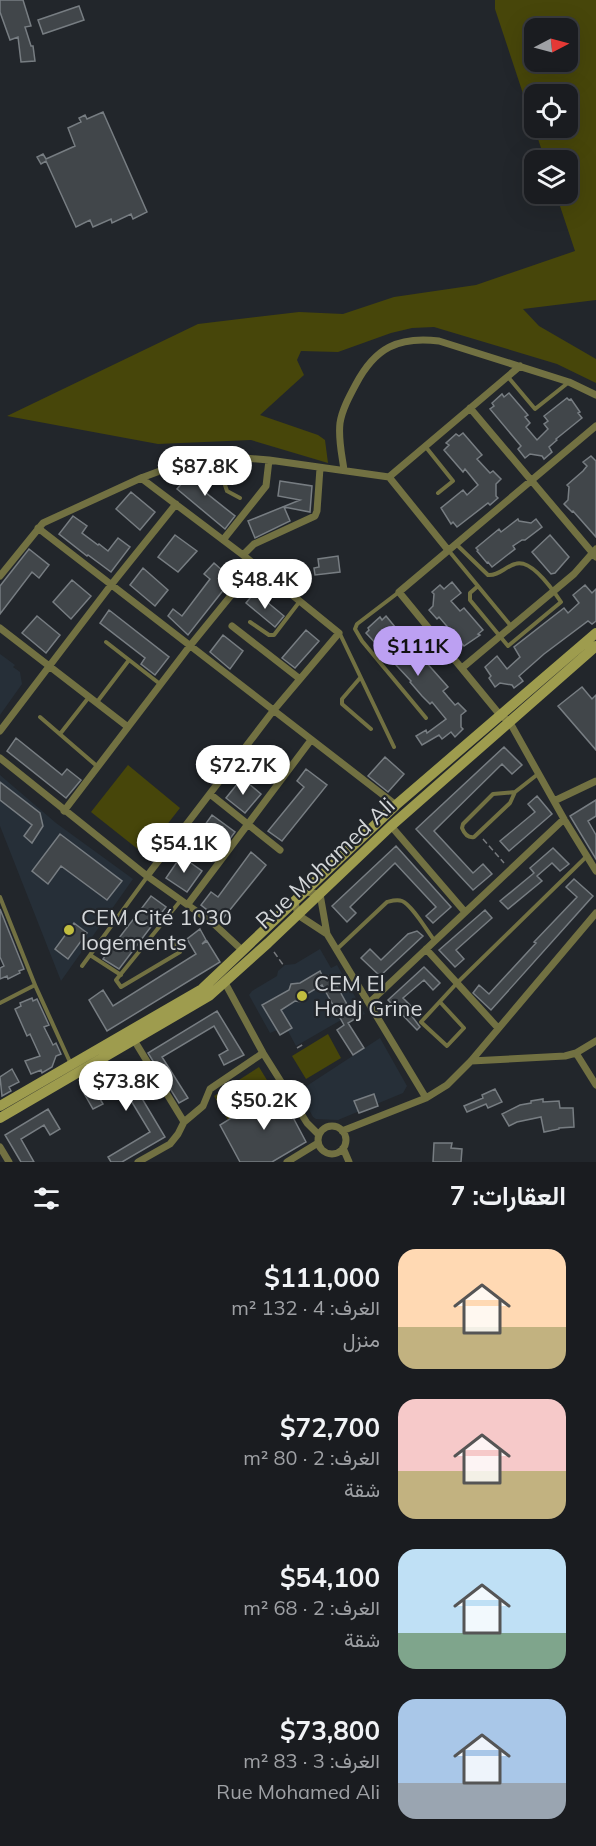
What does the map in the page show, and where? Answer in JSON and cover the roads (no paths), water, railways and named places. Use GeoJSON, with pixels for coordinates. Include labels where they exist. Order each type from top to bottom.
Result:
{"type":"FeatureCollection","features":[{"type":"Feature","properties":{"kind":"street"},"geometry":{"type":"LineString","coordinates":[[344,470],[339,439],[343,411],[361,374],[373,358],[382,350],[400,343],[423,339],[439,341],[569,382],[596,395]]}},
{"type":"Feature","properties":{"kind":"street"},"geometry":{"type":"LineString","coordinates":[[389,477],[520,366]]}},
{"type":"Feature","properties":{"kind":"street"},"geometry":{"type":"LineString","coordinates":[[462,668],[574,574],[595,553],[470,408]]}},
{"type":"Feature","properties":{"kind":"street"},"geometry":{"type":"LineString","coordinates":[[596,426],[399,592],[505,718],[596,871]]}},
{"type":"Feature","properties":{"kind":"street"},"geometry":{"type":"LineString","coordinates":[[0,576],[38,528],[49,520],[141,478],[209,455],[269,460],[389,477],[448,550]]}},
{"type":"Feature","properties":{"kind":"street"},"geometry":{"type":"LineString","coordinates":[[223,540],[266,486],[269,460]]}},
{"type":"Feature","properties":{"kind":"street"},"geometry":{"type":"LineString","coordinates":[[243,555],[254,544],[315,516],[320,468]]}},
{"type":"Feature","properties":{"kind":"street"},"geometry":{"type":"LineString","coordinates":[[141,478],[243,555],[339,633],[273,711],[147,876]]}},
{"type":"Feature","properties":{"kind":"street"},"geometry":{"type":"LineString","coordinates":[[0,730],[176,504]]}},
{"type":"Feature","properties":{"kind":"street"},"geometry":{"type":"LineString","coordinates":[[38,528],[396,805]]}},
{"type":"Feature","properties":{"kind":"street"},"geometry":{"type":"LineString","coordinates":[[64,811],[189,647],[255,566]]}},
{"type":"Feature","properties":{"kind":"street"},"geometry":{"type":"LineString","coordinates":[[232,626],[300,679]]}},
{"type":"Feature","properties":{"kind":"street"},"geometry":{"type":"LineString","coordinates":[[0,628],[128,727]]}},
{"type":"Feature","properties":{"kind":"street"},"geometry":{"type":"LineString","coordinates":[[0,1106],[222,978],[243,951],[396,805],[505,718],[596,633]]}},
{"type":"Feature","properties":{"kind":"street","name":"Rue Mohamed Ali"},"geometry":{"type":"LineString","coordinates":[[0,1118],[209,996],[222,978],[268,943],[505,718],[596,646]]}},
{"type":"Feature","properties":{"kind":"street"},"geometry":{"type":"LineString","coordinates":[[185,902],[248,825],[311,740]]}},
{"type":"Feature","properties":{"kind":"street"},"geometry":{"type":"LineString","coordinates":[[0,758],[147,876],[213,923],[243,951]]}},
{"type":"Feature","properties":{"kind":"street"},"geometry":{"type":"LineString","coordinates":[[554,801],[596,781]]}},
{"type":"Feature","properties":{"kind":"street"},"geometry":{"type":"LineString","coordinates":[[210,794],[280,850]]}},
{"type":"Feature","properties":{"kind":"street"},"geometry":{"type":"LineString","coordinates":[[369,1003],[564,819]]}},
{"type":"Feature","properties":{"kind":"street"},"geometry":{"type":"LineString","coordinates":[[391,826],[465,912]]}},
{"type":"Feature","properties":{"kind":"street"},"geometry":{"type":"LineString","coordinates":[[305,892],[320,894],[327,934],[426,1098]]}},
{"type":"Feature","properties":{"kind":"street"},"geometry":{"type":"LineString","coordinates":[[295,902],[298,915],[327,934]]}},
{"type":"Feature","properties":{"kind":"street"},"geometry":{"type":"LineString","coordinates":[[342,1131],[426,1098],[447,1085],[471,1061],[596,913]]}},
{"type":"Feature","properties":{"kind":"street"},"geometry":{"type":"LineString","coordinates":[[426,949],[498,1028]]}},
{"type":"Feature","properties":{"kind":"street"},"geometry":{"type":"LineString","coordinates":[[222,978],[263,1053],[318,1139],[320,1148],[329,1154],[334,1154],[343,1148]]}},
{"type":"Feature","properties":{"kind":"street"},"geometry":{"type":"LineString","coordinates":[[134,1040],[184,1122]]}},
{"type":"Feature","properties":{"kind":"street"},"geometry":{"type":"LineString","coordinates":[[471,1061],[565,1056],[576,1053],[596,1041]]}},
{"type":"Feature","properties":{"kind":"street"},"geometry":{"type":"LineString","coordinates":[[138,1162],[170,1144],[184,1122],[203,1106],[210,1089],[263,1053]]}},
{"type":"Feature","properties":{"kind":"street"},"geometry":{"type":"LineString","coordinates":[[576,1053],[596,1085]]}},
{"type":"Feature","properties":{"kind":"street"},"geometry":{"type":"LineString","coordinates":[[287,1162],[318,1139],[329,1126],[342,1131],[345,1140],[343,1148],[349,1162]]}},
{"type":"Feature","properties":{"kind":"street"},"geometry":{"type":"LineString","coordinates":[[0,1147],[9,1162]]}},
{"type":"Feature","properties":{"kind":"lane"},"geometry":{"type":"LineString","coordinates":[[508,376],[536,409],[569,382]]}},
{"type":"Feature","properties":{"kind":"lane"},"geometry":{"type":"LineString","coordinates":[[425,446],[453,481],[438,493]]}},
{"type":"Feature","properties":{"kind":"lane"},"geometry":{"type":"LineString","coordinates":[[240,498],[227,491],[225,485],[242,458]]}},
{"type":"Feature","properties":{"kind":"lane"},"geometry":{"type":"LineString","coordinates":[[456,544],[488,575],[493,576],[516,563],[530,566],[554,591],[561,602],[508,646],[470,600],[470,593],[478,586]]}},
{"type":"Feature","properties":{"kind":"lane"},"geometry":{"type":"LineString","coordinates":[[448,550],[512,626]]}},
{"type":"Feature","properties":{"kind":"lane"},"geometry":{"type":"LineString","coordinates":[[399,592],[357,624],[355,628],[362,641],[426,718]]}},
{"type":"Feature","properties":{"kind":"lane"},"geometry":{"type":"LineString","coordinates":[[250,622],[269,635],[274,635],[300,601]]}},
{"type":"Feature","properties":{"kind":"lane"},"geometry":{"type":"LineString","coordinates":[[339,633],[393,747]]}},
{"type":"Feature","properties":{"kind":"lane"},"geometry":{"type":"LineString","coordinates":[[106,642],[160,685]]}},
{"type":"Feature","properties":{"kind":"lane"},"geometry":{"type":"LineString","coordinates":[[96,703],[129,660]]}},
{"type":"Feature","properties":{"kind":"lane"},"geometry":{"type":"LineString","coordinates":[[360,678],[342,699],[342,704],[371,729]]}},
{"type":"Feature","properties":{"kind":"lane"},"geometry":{"type":"LineString","coordinates":[[60,734],[89,697]]}},
{"type":"Feature","properties":{"kind":"lane"},"geometry":{"type":"LineString","coordinates":[[40,717],[98,767]]}},
{"type":"Feature","properties":{"kind":"lane"},"geometry":{"type":"LineString","coordinates":[[515,792],[493,794],[463,824],[463,832],[474,837],[510,802],[515,792],[538,774]]}},
{"type":"Feature","properties":{"kind":"lane"},"geometry":{"type":"LineString","coordinates":[[440,1002],[464,1028],[447,1046],[422,1022],[457,983],[587,857]]}},
{"type":"Feature","properties":{"kind":"lane"},"geometry":{"type":"LineString","coordinates":[[82,966],[147,876]]}},
{"type":"Feature","properties":{"kind":"lane"},"geometry":{"type":"LineString","coordinates":[[0,897],[35,985],[72,1065]]}},
{"type":"Feature","properties":{"kind":"lane"},"geometry":{"type":"LineString","coordinates":[[336,950],[387,902],[394,900],[402,901],[409,907],[435,941]]}},
{"type":"Feature","properties":{"kind":"lane"},"geometry":{"type":"LineString","coordinates":[[172,940],[180,952],[121,987],[116,980],[185,902]]}},
{"type":"Feature","properties":{"kind":"lane"},"geometry":{"type":"LineString","coordinates":[[90,955],[121,975]]}},
{"type":"Feature","properties":{"kind":"lane"},"geometry":{"type":"LineString","coordinates":[[0,1003],[35,985]]}},
{"type":"Feature","properties":{"kind":"place","name":"CEM Cité 1030 logements"},"geometry":{"type":"Point","coordinates":[69,930]}},
{"type":"Feature","properties":{"kind":"place","name":"CEM El Hadj Grine"},"geometry":{"type":"Point","coordinates":[302,996]}}]}
